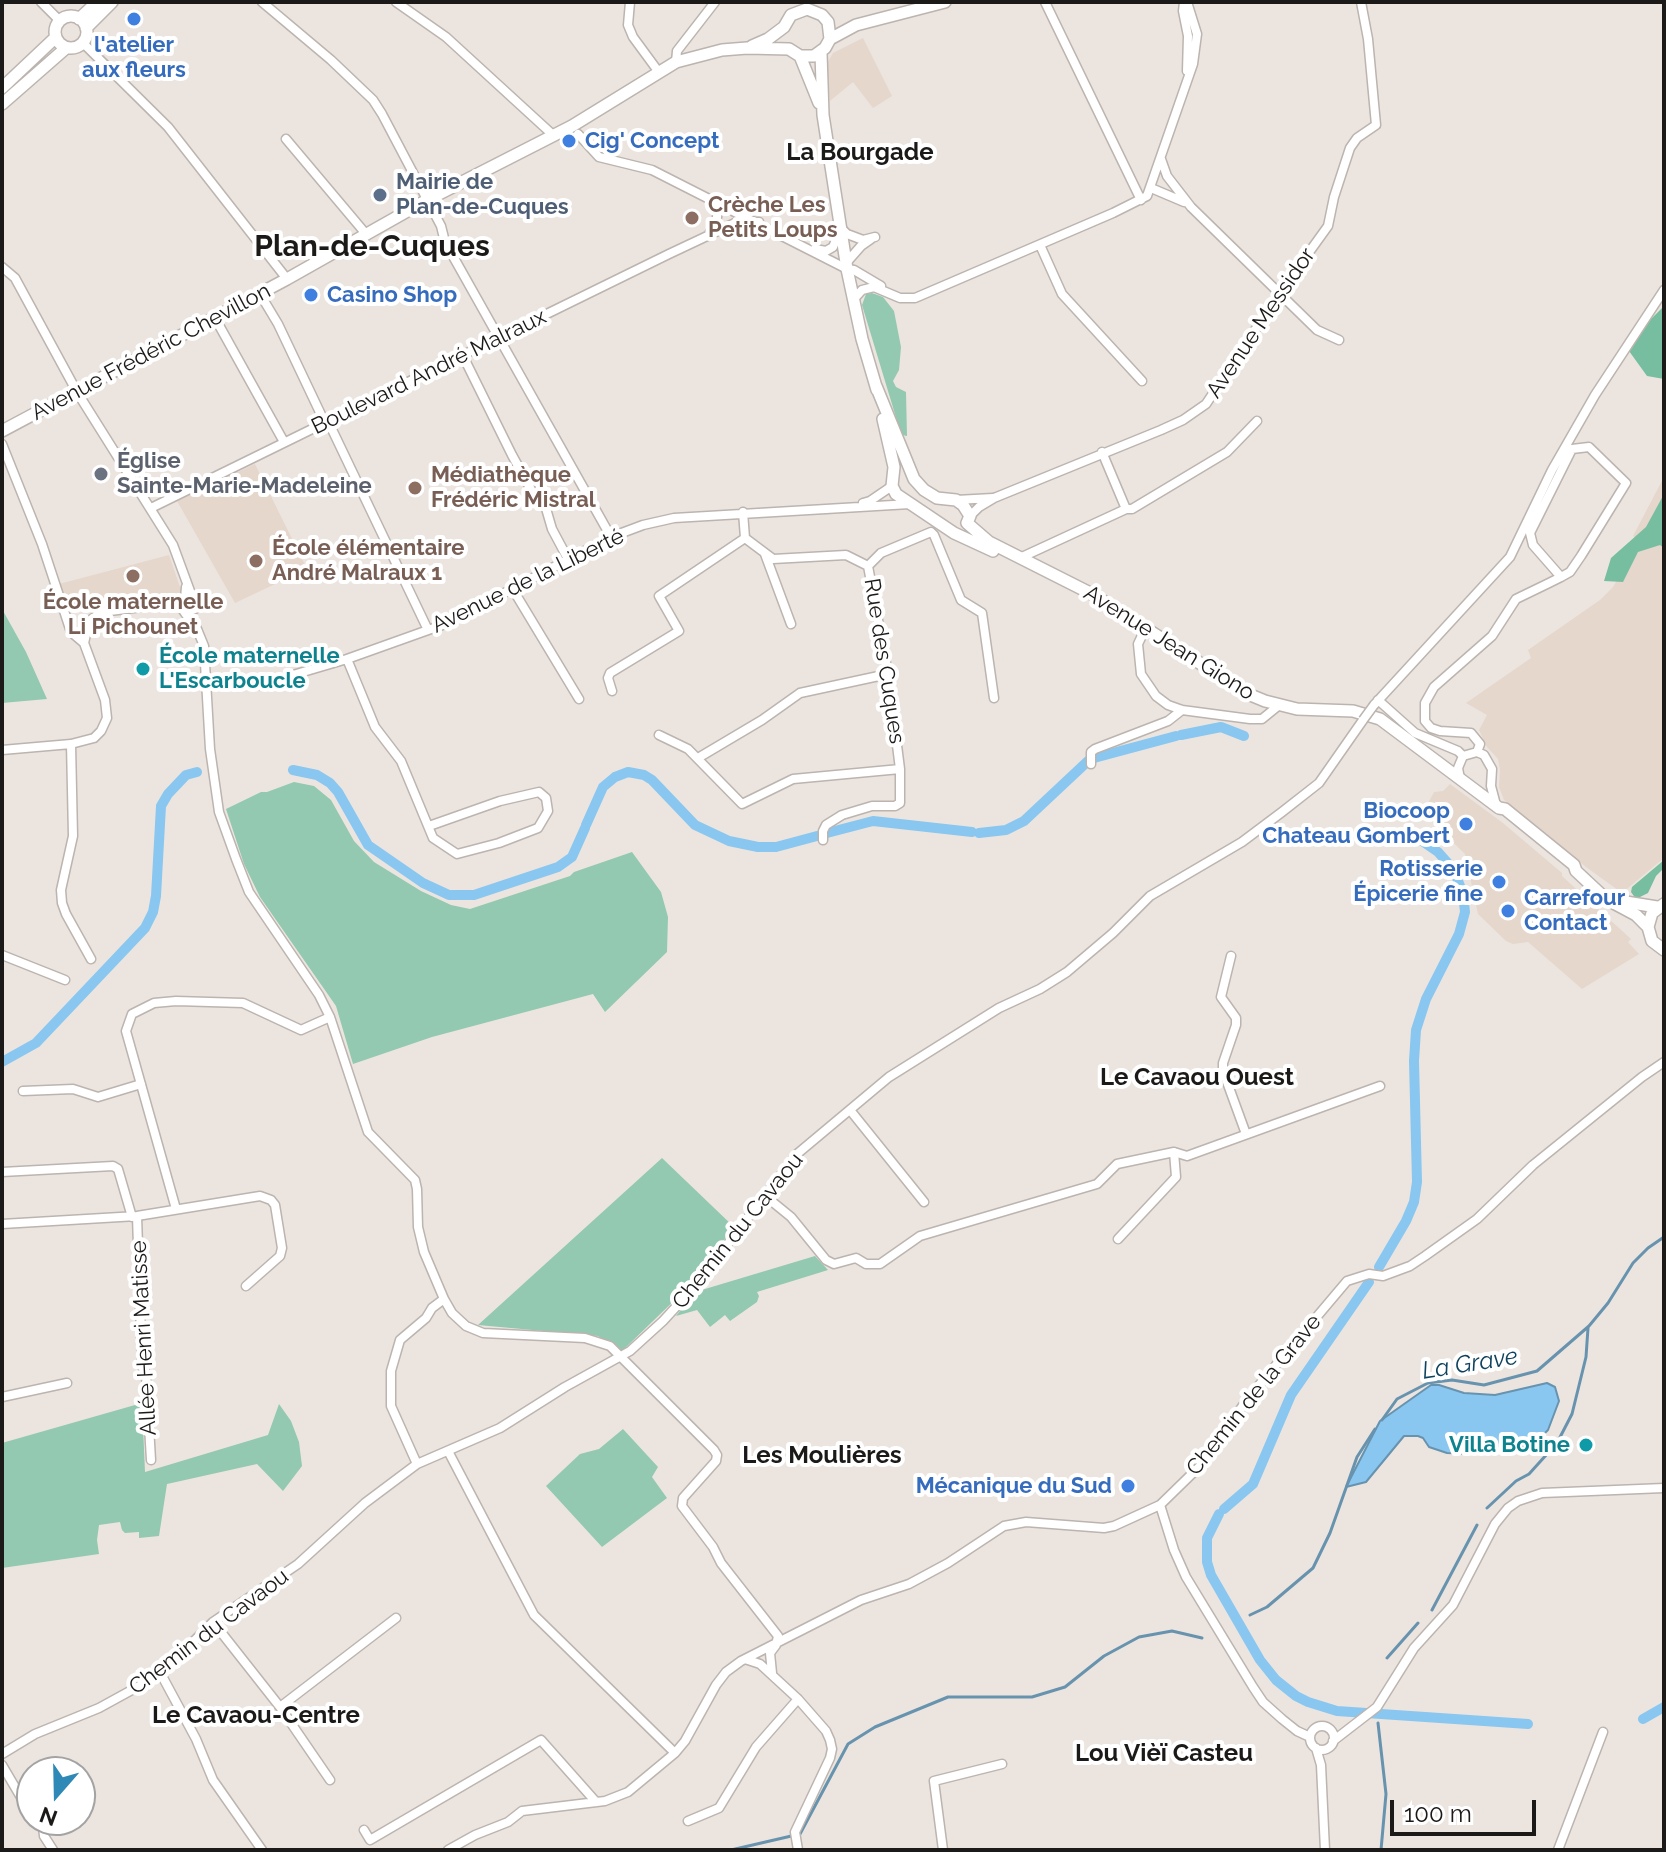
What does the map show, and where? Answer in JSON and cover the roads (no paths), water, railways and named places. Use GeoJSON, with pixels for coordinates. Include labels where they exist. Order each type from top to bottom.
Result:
{"type":"FeatureCollection","features":[{"type":"Feature","properties":{"kind":"street"},"geometry":{"type":"LineString","coordinates":[[41,2],[60,21]]}},
{"type":"Feature","properties":{"kind":"street"},"geometry":{"type":"LineString","coordinates":[[97,2],[83,24],[83,43],[168,127],[287,279]]}},
{"type":"Feature","properties":{"kind":"street"},"geometry":{"type":"LineString","coordinates":[[83,24],[112,2]]}},
{"type":"Feature","properties":{"kind":"street"},"geometry":{"type":"LineString","coordinates":[[262,2],[373,100],[441,226],[445,242],[611,537]]}},
{"type":"Feature","properties":{"kind":"street"},"geometry":{"type":"LineString","coordinates":[[396,2],[446,37],[553,135]]}},
{"type":"Feature","properties":{"kind":"street"},"geometry":{"type":"LineString","coordinates":[[630,2],[628,25],[658,71]]}},
{"type":"Feature","properties":{"kind":"street"},"geometry":{"type":"LineString","coordinates":[[676,62],[677,51],[715,2]]}},
{"type":"Feature","properties":{"kind":"street"},"geometry":{"type":"LineString","coordinates":[[791,15],[792,2]]}},
{"type":"Feature","properties":{"kind":"street"},"geometry":{"type":"LineString","coordinates":[[893,484],[894,467],[846,266],[823,115],[821,53],[830,39],[856,25],[945,2]]}},
{"type":"Feature","properties":{"kind":"street"},"geometry":{"type":"LineString","coordinates":[[1045,2],[1141,200]]}},
{"type":"Feature","properties":{"kind":"street"},"geometry":{"type":"LineString","coordinates":[[578,134],[599,157],[652,170],[909,300],[1141,200],[1151,188],[1187,84],[1197,34],[1186,2]]}},
{"type":"Feature","properties":{"kind":"street","name":"Avenue Messidor"},"geometry":{"type":"LineString","coordinates":[[969,520],[979,507],[994,498],[1183,420],[1206,404],[1328,226],[1350,148],[1357,138],[1376,125],[1368,39],[1361,2]]}},
{"type":"Feature","properties":{"kind":"street"},"geometry":{"type":"LineString","coordinates":[[747,48],[768,39],[804,6],[822,15],[828,22],[830,39]]}},
{"type":"Feature","properties":{"kind":"street"},"geometry":{"type":"LineString","coordinates":[[66,48],[56,37],[56,27],[60,21],[71,17],[83,24]]}},
{"type":"Feature","properties":{"kind":"street"},"geometry":{"type":"LineString","coordinates":[[828,22],[856,25]]}},
{"type":"Feature","properties":{"kind":"street"},"geometry":{"type":"LineString","coordinates":[[784,27],[784,39],[795,53],[823,115]]}},
{"type":"Feature","properties":{"kind":"street"},"geometry":{"type":"LineString","coordinates":[[2,88],[56,37]]}},
{"type":"Feature","properties":{"kind":"street"},"geometry":{"type":"LineString","coordinates":[[2,104],[66,48],[75,48],[83,43]]}},
{"type":"Feature","properties":{"kind":"street"},"geometry":{"type":"LineString","coordinates":[[747,48],[807,57],[821,53]]}},
{"type":"Feature","properties":{"kind":"street","name":"Avenue Frédéric Chevillon"},"geometry":{"type":"LineString","coordinates":[[2,431],[553,135],[658,71],[676,62],[722,50],[747,48]]}},
{"type":"Feature","properties":{"kind":"street"},"geometry":{"type":"LineString","coordinates":[[286,139],[366,234]]}},
{"type":"Feature","properties":{"kind":"street"},"geometry":{"type":"LineString","coordinates":[[1161,159],[1167,176],[1191,207],[1317,330],[1339,340]]}},
{"type":"Feature","properties":{"kind":"street"},"geometry":{"type":"LineString","coordinates":[[1151,188],[1176,197],[1191,207]]}},
{"type":"Feature","properties":{"kind":"street"},"geometry":{"type":"LineString","coordinates":[[707,236],[716,224],[718,210],[715,201]]}},
{"type":"Feature","properties":{"kind":"street","name":"Boulevard André Malraux"},"geometry":{"type":"LineString","coordinates":[[151,508],[707,236],[739,221],[759,222]]}},
{"type":"Feature","properties":{"kind":"street"},"geometry":{"type":"LineString","coordinates":[[807,247],[820,251],[833,247],[841,228]]}},
{"type":"Feature","properties":{"kind":"street"},"geometry":{"type":"LineString","coordinates":[[841,228],[863,240],[875,237],[861,246],[846,266]]}},
{"type":"Feature","properties":{"kind":"street"},"geometry":{"type":"LineString","coordinates":[[1040,245],[1062,294],[1142,381]]}},
{"type":"Feature","properties":{"kind":"street"},"geometry":{"type":"LineString","coordinates":[[2,267],[15,278],[77,392],[173,545],[186,582],[187,606],[204,646],[210,751],[219,812],[227,836],[249,892],[319,995],[330,1017],[368,1132],[415,1180],[418,1227],[424,1252],[444,1299],[452,1313],[466,1326],[483,1333],[585,1338],[604,1343],[714,1450],[716,1461],[683,1498],[682,1506],[713,1547],[721,1563],[778,1636],[770,1653],[772,1673]]}},
{"type":"Feature","properties":{"kind":"street"},"geometry":{"type":"LineString","coordinates":[[853,300],[867,287],[892,293]]}},
{"type":"Feature","properties":{"kind":"street","name":"Chemin du Cavaou"},"geometry":{"type":"LineString","coordinates":[[2,1754],[35,1734],[99,1708],[161,1674],[213,1622],[298,1564],[365,1503],[417,1464],[500,1428],[630,1351],[697,1284],[797,1154],[889,1077],[938,1045],[1067,972],[1150,896],[1242,842],[1319,783],[1372,710],[1510,557],[1552,470],[1664,290]]}},
{"type":"Feature","properties":{"kind":"street"},"geometry":{"type":"LineString","coordinates":[[258,295],[278,324],[428,630]]}},
{"type":"Feature","properties":{"kind":"street"},"geometry":{"type":"LineString","coordinates":[[215,318],[284,442]]}},
{"type":"Feature","properties":{"kind":"street"},"geometry":{"type":"LineString","coordinates":[[463,356],[535,497],[545,505],[552,529],[568,559]]}},
{"type":"Feature","properties":{"kind":"street"},"geometry":{"type":"LineString","coordinates":[[876,386],[914,479]]}},
{"type":"Feature","properties":{"kind":"street"},"geometry":{"type":"LineString","coordinates":[[1022,557],[1159,495],[1227,452],[1257,421]]}},
{"type":"Feature","properties":{"kind":"street"},"geometry":{"type":"LineString","coordinates":[[2,444],[42,544],[71,632],[84,643],[105,700],[107,718],[94,738],[71,744],[2,750]]}},
{"type":"Feature","properties":{"kind":"street"},"geometry":{"type":"LineString","coordinates":[[1477,752],[1480,744],[1471,733],[1431,728],[1425,721],[1425,703],[1434,687],[1492,636],[1516,599],[1561,577],[1570,572],[1581,556],[1626,483],[1589,447],[1572,449],[1530,533],[1533,545],[1561,577]]}},
{"type":"Feature","properties":{"kind":"street"},"geometry":{"type":"LineString","coordinates":[[1102,452],[1126,509]]}},
{"type":"Feature","properties":{"kind":"street"},"geometry":{"type":"LineString","coordinates":[[893,484],[905,477],[914,479]]}},
{"type":"Feature","properties":{"kind":"street","name":"Avenue Jean Giono"},"geometry":{"type":"LineString","coordinates":[[914,479],[937,498],[956,500],[963,505],[969,520],[989,542],[1062,578],[1146,627],[1248,694],[1278,706],[1372,710]]}},
{"type":"Feature","properties":{"kind":"street","name":"Avenue Jean Giono"},"geometry":{"type":"LineString","coordinates":[[893,484],[900,498],[954,533],[1062,578]]}},
{"type":"Feature","properties":{"kind":"street","name":"Avenue de la Liberté"},"geometry":{"type":"LineString","coordinates":[[850,506],[870,501],[893,484]]}},
{"type":"Feature","properties":{"kind":"street","name":"Avenue Messidor"},"geometry":{"type":"LineString","coordinates":[[956,500],[994,498]]}},
{"type":"Feature","properties":{"kind":"street","name":"Avenue de la Liberté"},"geometry":{"type":"LineString","coordinates":[[259,685],[347,659],[445,624],[611,537],[643,525],[674,518],[743,512],[910,504]]}},
{"type":"Feature","properties":{"kind":"street"},"geometry":{"type":"LineString","coordinates":[[743,512],[745,538],[765,554],[791,624]]}},
{"type":"Feature","properties":{"kind":"street"},"geometry":{"type":"LineString","coordinates":[[954,533],[969,520]]}},
{"type":"Feature","properties":{"kind":"street","name":"Rue des Cuques"},"geometry":{"type":"LineString","coordinates":[[868,566],[881,553],[931,532],[934,535],[961,600],[982,613],[994,698]]}},
{"type":"Feature","properties":{"kind":"street"},"geometry":{"type":"LineString","coordinates":[[612,691],[608,678],[610,673],[679,631],[659,596],[745,538]]}},
{"type":"Feature","properties":{"kind":"street","name":"Rue des Cuques"},"geometry":{"type":"LineString","coordinates":[[765,554],[773,559],[846,555],[868,566]]}},
{"type":"Feature","properties":{"kind":"street","name":"Rue des Cuques"},"geometry":{"type":"LineString","coordinates":[[659,735],[688,749],[742,804],[793,779],[900,769],[888,674],[868,566]]}},
{"type":"Feature","properties":{"kind":"street"},"geometry":{"type":"LineString","coordinates":[[512,588],[579,699]]}},
{"type":"Feature","properties":{"kind":"street"},"geometry":{"type":"LineString","coordinates":[[84,643],[87,626],[97,614],[187,606]]}},
{"type":"Feature","properties":{"kind":"street"},"geometry":{"type":"LineString","coordinates":[[1146,627],[1138,644],[1141,674],[1156,696],[1182,710],[1262,719],[1278,706]]}},
{"type":"Feature","properties":{"kind":"street"},"geometry":{"type":"LineString","coordinates":[[347,659],[375,727],[401,761],[433,838],[457,854],[499,843],[538,828],[548,811],[546,798],[539,792],[500,801],[429,826]]}},
{"type":"Feature","properties":{"kind":"street"},"geometry":{"type":"LineString","coordinates":[[698,758],[800,693],[888,674]]}},
{"type":"Feature","properties":{"kind":"street"},"geometry":{"type":"LineString","coordinates":[[1091,760],[1095,749],[1168,721],[1182,710]]}},
{"type":"Feature","properties":{"kind":"street"},"geometry":{"type":"LineString","coordinates":[[1372,710],[1463,756]]}},
{"type":"Feature","properties":{"kind":"street"},"geometry":{"type":"LineString","coordinates":[[1372,710],[1460,779],[1505,809],[1574,865],[1576,871],[1606,899],[1636,915],[1648,927]]}},
{"type":"Feature","properties":{"kind":"street"},"geometry":{"type":"LineString","coordinates":[[71,744],[73,836],[61,890],[62,903],[91,959]]}},
{"type":"Feature","properties":{"kind":"street"},"geometry":{"type":"LineString","coordinates":[[1463,756],[1477,752],[1484,755],[1492,769],[1491,786],[1498,807]]}},
{"type":"Feature","properties":{"kind":"street"},"geometry":{"type":"LineString","coordinates":[[1460,779],[1458,768],[1463,756]]}},
{"type":"Feature","properties":{"kind":"street"},"geometry":{"type":"LineString","coordinates":[[823,835],[842,815],[872,806],[895,806],[900,803],[900,769]]}},
{"type":"Feature","properties":{"kind":"street"},"geometry":{"type":"LineString","coordinates":[[1606,899],[1661,906]]}},
{"type":"Feature","properties":{"kind":"street"},"geometry":{"type":"LineString","coordinates":[[1661,906],[1649,920],[1648,927],[1652,941],[1664,950]]}},
{"type":"Feature","properties":{"kind":"street"},"geometry":{"type":"LineString","coordinates":[[2,955],[65,980]]}},
{"type":"Feature","properties":{"kind":"street"},"geometry":{"type":"LineString","coordinates":[[1231,956],[1221,997],[1236,1018],[1236,1025],[1223,1071],[1246,1134]]}},
{"type":"Feature","properties":{"kind":"street"},"geometry":{"type":"LineString","coordinates":[[176,1209],[126,1031],[132,1014],[154,1003],[243,1003],[301,1030],[330,1017]]}},
{"type":"Feature","properties":{"kind":"street","name":"Chemin de la Grave"},"geometry":{"type":"LineString","coordinates":[[448,1850],[508,1822],[522,1811],[596,1802],[628,1792],[685,1741],[726,1672],[745,1659],[861,1600],[909,1584],[1004,1526],[1026,1522],[1104,1528],[1160,1505],[1200,1466],[1249,1397],[1347,1281],[1410,1266],[1477,1219],[1533,1165],[1664,1062]]}},
{"type":"Feature","properties":{"kind":"street"},"geometry":{"type":"LineString","coordinates":[[23,1091],[73,1089],[98,1097],[141,1084]]}},
{"type":"Feature","properties":{"kind":"street"},"geometry":{"type":"LineString","coordinates":[[764,1195],[791,1217],[826,1260],[834,1264],[856,1258],[866,1264],[880,1264],[920,1236],[1097,1184],[1117,1164],[1174,1152],[1187,1156],[1380,1086]]}},
{"type":"Feature","properties":{"kind":"street"},"geometry":{"type":"LineString","coordinates":[[850,1110],[924,1202]]}},
{"type":"Feature","properties":{"kind":"street"},"geometry":{"type":"LineString","coordinates":[[1118,1239],[1176,1177],[1174,1152]]}},
{"type":"Feature","properties":{"kind":"street","name":"Allée Henri Matisse"},"geometry":{"type":"LineString","coordinates":[[2,1172],[113,1166],[118,1169],[134,1216],[142,1366],[146,1375],[151,1460]]}},
{"type":"Feature","properties":{"kind":"street"},"geometry":{"type":"LineString","coordinates":[[2,1224],[134,1216],[260,1196],[275,1205],[282,1248],[280,1256],[246,1286]]}},
{"type":"Feature","properties":{"kind":"street"},"geometry":{"type":"LineString","coordinates":[[417,1464],[391,1406],[391,1371],[400,1340],[444,1299]]}},
{"type":"Feature","properties":{"kind":"street"},"geometry":{"type":"LineString","coordinates":[[2,1397],[67,1383]]}},
{"type":"Feature","properties":{"kind":"street"},"geometry":{"type":"LineString","coordinates":[[448,1451],[534,1615],[675,1753]]}},
{"type":"Feature","properties":{"kind":"street"},"geometry":{"type":"LineString","coordinates":[[1316,1748],[1330,1744],[1377,1707],[1414,1648],[1453,1605],[1495,1524],[1508,1508],[1542,1493],[1664,1488]]}},
{"type":"Feature","properties":{"kind":"street"},"geometry":{"type":"LineString","coordinates":[[1160,1505],[1174,1550],[1201,1602],[1263,1702],[1292,1726],[1311,1733]]}},
{"type":"Feature","properties":{"kind":"street"},"geometry":{"type":"LineString","coordinates":[[280,1707],[396,1618]]}},
{"type":"Feature","properties":{"kind":"street"},"geometry":{"type":"LineString","coordinates":[[213,1622],[280,1707],[330,1780]]}},
{"type":"Feature","properties":{"kind":"street"},"geometry":{"type":"LineString","coordinates":[[745,1659],[760,1664],[772,1673],[798,1699],[826,1731],[832,1749],[795,1832],[798,1850]]}},
{"type":"Feature","properties":{"kind":"street"},"geometry":{"type":"LineString","coordinates":[[161,1674],[196,1739],[213,1780],[262,1850]]}},
{"type":"Feature","properties":{"kind":"street"},"geometry":{"type":"LineString","coordinates":[[688,1821],[719,1808],[756,1747],[798,1699]]}},
{"type":"Feature","properties":{"kind":"street"},"geometry":{"type":"LineString","coordinates":[[1311,1733],[1320,1726],[1331,1730],[1349,1727]]}},
{"type":"Feature","properties":{"kind":"street"},"geometry":{"type":"LineString","coordinates":[[1321,1765],[1330,1744],[1331,1730]]}},
{"type":"Feature","properties":{"kind":"street"},"geometry":{"type":"LineString","coordinates":[[1558,1850],[1603,1732]]}},
{"type":"Feature","properties":{"kind":"street"},"geometry":{"type":"LineString","coordinates":[[1311,1733],[1311,1744],[1316,1748],[1321,1765],[1325,1850]]}},
{"type":"Feature","properties":{"kind":"street"},"geometry":{"type":"LineString","coordinates":[[364,1830],[370,1840],[541,1740],[596,1802]]}},
{"type":"Feature","properties":{"kind":"street"},"geometry":{"type":"LineString","coordinates":[[943,1850],[934,1781],[1002,1764]]}},
{"type":"Feature","properties":{"kind":"street"},"geometry":{"type":"LineString","coordinates":[[2,1765],[16,1788]]}},
{"type":"Feature","properties":{"kind":"water"},"geometry":{"type":"Polygon","coordinates":[[[1547,1383],[1555,1387],[1559,1401],[1548,1430],[1532,1446],[1470,1454],[1447,1453],[1429,1447],[1418,1436],[1404,1436],[1366,1482],[1346,1487],[1380,1421],[1431,1385],[1464,1393],[1495,1395],[1547,1383]]]}},
{"type":"Feature","properties":{"kind":"waterway"},"geometry":{"type":"LineString","coordinates":[[1181,735],[1221,727],[1244,736]]}},
{"type":"Feature","properties":{"kind":"waterway"},"geometry":{"type":"LineString","coordinates":[[1094,758],[1176,736]]}},
{"type":"Feature","properties":{"kind":"waterway"},"geometry":{"type":"LineString","coordinates":[[979,833],[1006,830],[1024,821],[1088,761]]}},
{"type":"Feature","properties":{"kind":"waterway"},"geometry":{"type":"LineString","coordinates":[[293,770],[317,775],[330,783],[368,845],[423,883],[449,895],[474,895],[558,867],[572,857],[585,828]]}},
{"type":"Feature","properties":{"kind":"waterway"},"geometry":{"type":"LineString","coordinates":[[2,1062],[36,1043],[145,928],[156,896],[161,806],[186,775],[197,772]]}},
{"type":"Feature","properties":{"kind":"waterway"},"geometry":{"type":"LineString","coordinates":[[586,825],[603,787],[615,777],[628,772],[652,780],[695,825],[729,841],[776,847],[817,836]]}},
{"type":"Feature","properties":{"kind":"waterway"},"geometry":{"type":"LineString","coordinates":[[827,833],[873,821],[972,832]]}},
{"type":"Feature","properties":{"kind":"waterway"},"geometry":{"type":"LineString","coordinates":[[1379,1267],[1414,1202],[1417,1182],[1416,1030],[1426,999],[1459,934],[1465,912],[1463,894],[1454,870],[1438,852],[1422,841]]}},
{"type":"Feature","properties":{"kind":"waterway","name":"La Grave"},"geometry":{"type":"LineString","coordinates":[[1382,1420],[1397,1399],[1428,1383],[1452,1380],[1484,1385],[1537,1371],[1589,1326],[1608,1303],[1633,1263],[1664,1237]]}},
{"type":"Feature","properties":{"kind":"waterway"},"geometry":{"type":"LineString","coordinates":[[1224,1509],[1253,1484],[1291,1395],[1369,1282]]}},
{"type":"Feature","properties":{"kind":"waterway"},"geometry":{"type":"LineString","coordinates":[[1487,1508],[1516,1481],[1529,1474],[1557,1443],[1572,1414],[1586,1357],[1588,1328]]}},
{"type":"Feature","properties":{"kind":"waterway","name":"La Grave"},"geometry":{"type":"LineString","coordinates":[[1250,1615],[1267,1607],[1313,1568],[1330,1533],[1357,1457],[1375,1429]]}},
{"type":"Feature","properties":{"kind":"waterway"},"geometry":{"type":"LineString","coordinates":[[1219,1514],[1207,1538],[1207,1562],[1211,1575],[1260,1660],[1276,1680],[1296,1696],[1337,1711],[1528,1724]]}},
{"type":"Feature","properties":{"kind":"waterway"},"geometry":{"type":"LineString","coordinates":[[1432,1610],[1477,1525]]}},
{"type":"Feature","properties":{"kind":"waterway"},"geometry":{"type":"LineString","coordinates":[[1387,1658],[1418,1623]]}},
{"type":"Feature","properties":{"kind":"waterway","name":"La Grave"},"geometry":{"type":"LineString","coordinates":[[731,1850],[800,1834],[848,1744],[875,1727],[948,1697],[1032,1697],[1065,1687],[1104,1656],[1139,1637],[1172,1631],[1202,1638]]}},
{"type":"Feature","properties":{"kind":"waterway"},"geometry":{"type":"LineString","coordinates":[[1643,1719],[1664,1707]]}},
{"type":"Feature","properties":{"kind":"waterway"},"geometry":{"type":"LineString","coordinates":[[1378,1723],[1386,1794],[1381,1850]]}},
{"type":"Feature","properties":{"kind":"place","name":"l'atelier aux fleurs"},"geometry":{"type":"Point","coordinates":[134,19]}},
{"type":"Feature","properties":{"kind":"place","name":"Cig' Concept"},"geometry":{"type":"Point","coordinates":[569,141]}},
{"type":"Feature","properties":{"kind":"place","name":"Mairie de Plan-de-Cuques"},"geometry":{"type":"Point","coordinates":[380,195]}},
{"type":"Feature","properties":{"kind":"place","name":"Crèche Les Petits Loups"},"geometry":{"type":"Point","coordinates":[692,218]}},
{"type":"Feature","properties":{"kind":"place","name":"Casino Shop"},"geometry":{"type":"Point","coordinates":[311,295]}},
{"type":"Feature","properties":{"kind":"place","name":"Église Sainte-Marie-Madeleine"},"geometry":{"type":"Point","coordinates":[101,474]}},
{"type":"Feature","properties":{"kind":"place","name":"Médiathèque Frédéric Mistral"},"geometry":{"type":"Point","coordinates":[415,488]}},
{"type":"Feature","properties":{"kind":"place","name":"École élémentaire André Malraux 1"},"geometry":{"type":"Point","coordinates":[256,561]}},
{"type":"Feature","properties":{"kind":"place","name":"École maternelle Li Pichounet"},"geometry":{"type":"Point","coordinates":[133,576]}},
{"type":"Feature","properties":{"kind":"place","name":"École maternelle L'Escarboucle"},"geometry":{"type":"Point","coordinates":[143,669]}},
{"type":"Feature","properties":{"kind":"place","name":"Biocoop Chateau Gombert"},"geometry":{"type":"Point","coordinates":[1466,824]}},
{"type":"Feature","properties":{"kind":"place","name":"Rotisserie Épicerie fine"},"geometry":{"type":"Point","coordinates":[1499,882]}},
{"type":"Feature","properties":{"kind":"place","name":"Carrefour Contact"},"geometry":{"type":"Point","coordinates":[1508,911]}},
{"type":"Feature","properties":{"kind":"place","name":"Villa Botine"},"geometry":{"type":"Point","coordinates":[1586,1445]}},
{"type":"Feature","properties":{"kind":"place","name":"Mécanique du Sud"},"geometry":{"type":"Point","coordinates":[1128,1486]}},
{"type":"Feature","properties":{"kind":"district","name":"La Bourgade"},"geometry":{"type":"Point","coordinates":[860,153]}},
{"type":"Feature","properties":{"kind":"district","name":"Plan-de-Cuques"},"geometry":{"type":"Point","coordinates":[372,247]}},
{"type":"Feature","properties":{"kind":"district","name":"Le Cavaou Ouest"},"geometry":{"type":"Point","coordinates":[1197,1078]}},
{"type":"Feature","properties":{"kind":"district","name":"Les Moulières"},"geometry":{"type":"Point","coordinates":[822,1456]}},
{"type":"Feature","properties":{"kind":"district","name":"Le Cavaou-Centre"},"geometry":{"type":"Point","coordinates":[256,1716]}},
{"type":"Feature","properties":{"kind":"district","name":"Lou Vièï Casteu"},"geometry":{"type":"Point","coordinates":[1164,1754]}}]}
